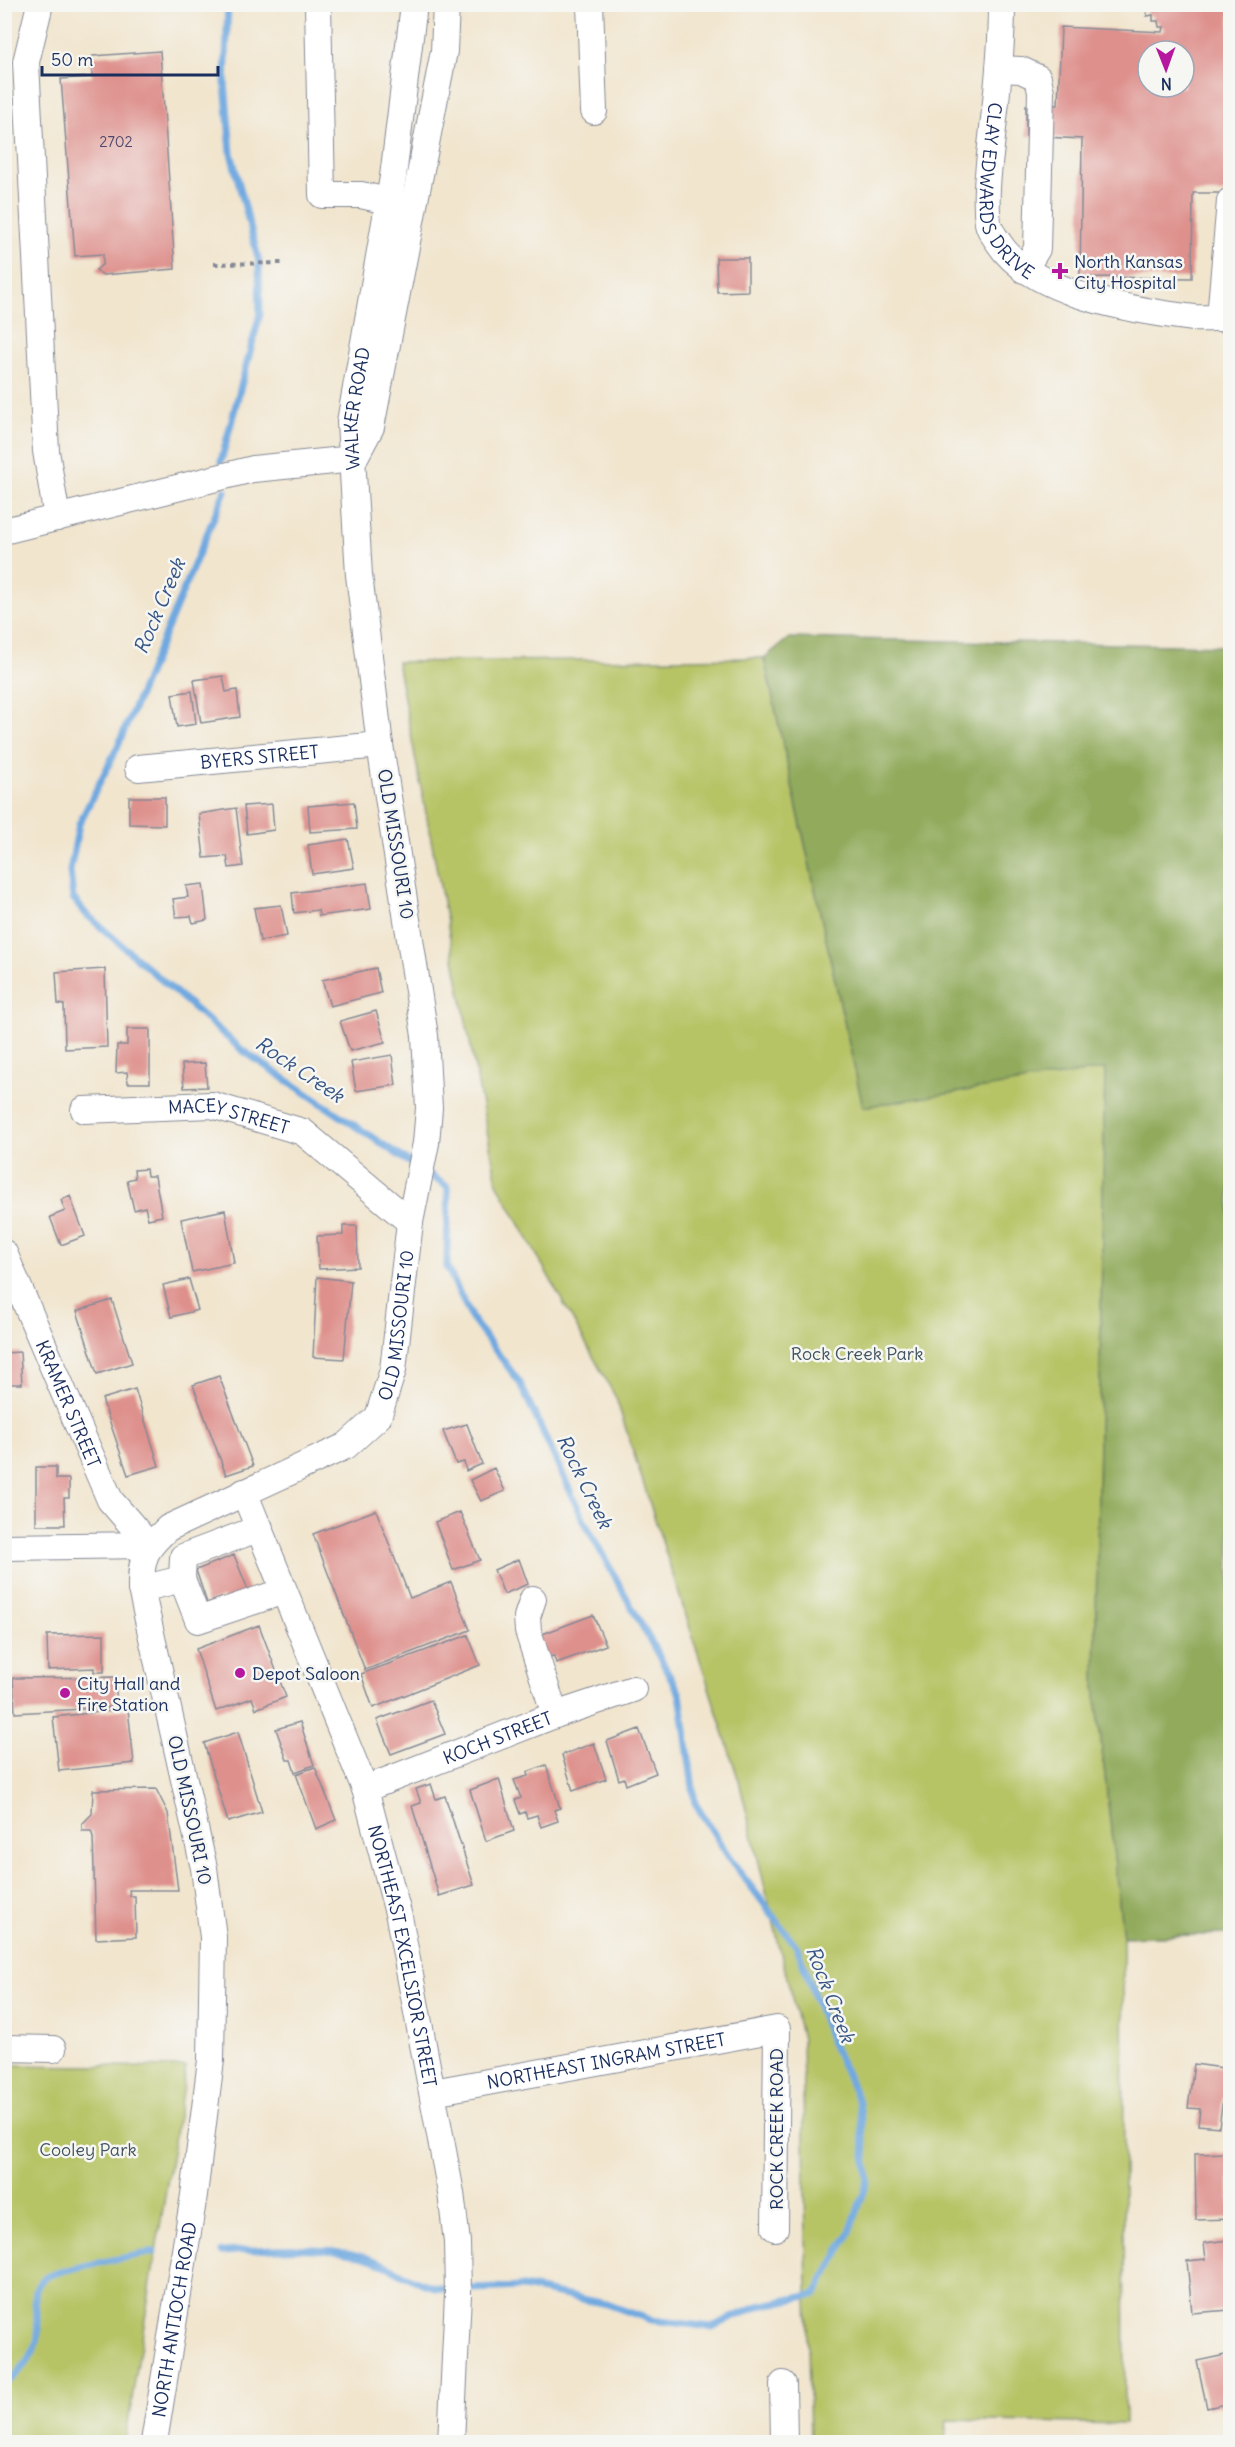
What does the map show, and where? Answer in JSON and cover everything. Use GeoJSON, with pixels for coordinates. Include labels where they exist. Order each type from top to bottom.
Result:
{"type":"FeatureCollection","features":[{"type":"Feature","properties":{"kind":"street"},"geometry":{"type":"LineString","coordinates":[[40,4],[26,62],[46,451],[57,518]]}},
{"type":"Feature","properties":{"kind":"street"},"geometry":{"type":"LineString","coordinates":[[318,4],[322,195],[361,195],[414,208]]}},
{"type":"Feature","properties":{"kind":"street","name":"WALKER ROAD"},"geometry":{"type":"LineString","coordinates":[[354,459],[350,422],[389,201],[414,4]]}},
{"type":"Feature","properties":{"kind":"street","name":"WALKER ROAD"},"geometry":{"type":"LineString","coordinates":[[354,459],[371,428],[444,51],[446,4]]}},
{"type":"Feature","properties":{"kind":"street"},"geometry":{"type":"LineString","coordinates":[[590,4],[594,111]]}},
{"type":"Feature","properties":{"kind":"street","name":"CLAY EDWARDS DRIVE"},"geometry":{"type":"LineString","coordinates":[[1002,4],[999,69],[988,180],[988,226],[1006,254],[1024,270],[1050,285],[1077,294],[1151,311],[1197,318],[1225,318]]}},
{"type":"Feature","properties":{"kind":"street"},"geometry":{"type":"LineString","coordinates":[[999,69],[1021,70],[1038,78],[1041,92],[1037,249],[1024,270]]}},
{"type":"Feature","properties":{"kind":"street"},"geometry":{"type":"LineString","coordinates":[[1225,318],[1230,201]]}},
{"type":"Feature","properties":{"kind":"street"},"geometry":{"type":"LineString","coordinates":[[4,531],[253,470],[354,459]]}},
{"type":"Feature","properties":{"kind":"street","name":"OLD MISSOURI 10"},"geometry":{"type":"LineString","coordinates":[[194,2195],[211,2060],[213,1936],[204,1868],[141,1589],[141,1563],[149,1545],[168,1528],[346,1446],[378,1417],[393,1370],[410,1222],[417,1197],[426,1143],[429,1108],[425,1036],[380,745],[359,575],[354,459]]}},
{"type":"Feature","properties":{"kind":"street","name":"BYERS STREET"},"geometry":{"type":"LineString","coordinates":[[138,768],[380,745]]}},
{"type":"Feature","properties":{"kind":"street","name":"MACEY STREET"},"geometry":{"type":"LineString","coordinates":[[84,1110],[212,1105],[303,1132],[410,1222]]}},
{"type":"Feature","properties":{"kind":"street","name":"KRAMER STREET"},"geometry":{"type":"LineString","coordinates":[[4,1253],[110,1500],[149,1545]]}},
{"type":"Feature","properties":{"kind":"street","name":"NORTHEAST EXCELSIOR STREET"},"geometry":{"type":"LineString","coordinates":[[244,1492],[365,1789],[399,1917],[452,2193],[457,2242],[458,2294],[452,2442]]}},
{"type":"Feature","properties":{"kind":"street"},"geometry":{"type":"LineString","coordinates":[[168,1528],[198,1620],[284,1591]]}},
{"type":"Feature","properties":{"kind":"street"},"geometry":{"type":"LineString","coordinates":[[141,1589],[260,1528]]}},
{"type":"Feature","properties":{"kind":"street"},"geometry":{"type":"LineString","coordinates":[[4,1546],[149,1545]]}},
{"type":"Feature","properties":{"kind":"street"},"geometry":{"type":"LineString","coordinates":[[533,1599],[527,1617],[528,1631],[555,1715]]}},
{"type":"Feature","properties":{"kind":"street","name":"KOCH STREET"},"geometry":{"type":"LineString","coordinates":[[365,1789],[555,1715],[633,1689]]}},
{"type":"Feature","properties":{"kind":"street","name":"NORTHEAST INGRAM STREET"},"geometry":{"type":"LineString","coordinates":[[433,2092],[777,2029]]}},
{"type":"Feature","properties":{"kind":"street","name":"ROCK CREEK ROAD"},"geometry":{"type":"LineString","coordinates":[[776,2228],[777,2029]]}},
{"type":"Feature","properties":{"kind":"street"},"geometry":{"type":"LineString","coordinates":[[4,2048],[53,2049]]}},
{"type":"Feature","properties":{"kind":"street","name":"NORTH ANTIOCH ROAD"},"geometry":{"type":"LineString","coordinates":[[154,2442],[194,2195]]}},
{"type":"Feature","properties":{"kind":"street"},"geometry":{"type":"LineString","coordinates":[[783,2384],[784,2442]]}},
{"type":"Feature","properties":{"kind":"path"},"geometry":{"type":"LineString","coordinates":[[214,264],[284,263]]}},
{"type":"Feature","properties":{"kind":"green space"},"geometry":{"type":"Polygon","coordinates":[[[789,638],[1230,646],[1230,1934],[1123,1937],[1095,1686],[1105,1069],[863,1107],[764,658],[789,638]]]}},
{"type":"Feature","properties":{"kind":"green space","name":"Rock Creek Park"},"geometry":{"type":"Polygon","coordinates":[[[764,658],[863,1107],[1105,1068],[1095,1686],[1123,1937],[1125,2424],[947,2420],[945,2442],[810,2442],[802,2039],[739,1781],[616,1398],[497,1183],[397,662],[764,658]]]}},
{"type":"Feature","properties":{"kind":"green space","name":"Cooley Park"},"geometry":{"type":"Polygon","coordinates":[[[5,2065],[186,2067],[125,2442],[5,2442],[5,2065]]]}},
{"type":"Feature","properties":{"kind":"building"},"geometry":{"type":"Polygon","coordinates":[[[1143,4],[1230,4],[1227,193],[1193,193],[1192,278],[1080,277],[1082,139],[1026,136],[1026,105],[1058,105],[1061,27],[1163,32],[1164,27],[1159,27],[1158,21],[1153,21],[1153,15],[1147,16],[1147,9],[1142,10],[1143,4]]]}},
{"type":"Feature","properties":{"kind":"building"},"geometry":{"type":"Polygon","coordinates":[[[160,51],[175,269],[103,275],[96,270],[103,264],[103,254],[75,256],[61,79],[92,77],[92,65],[86,60],[93,56],[160,51]]]}},
{"type":"Feature","properties":{"kind":"building"},"geometry":{"type":"Polygon","coordinates":[[[716,258],[748,258],[748,291],[717,292],[716,258]]]}},
{"type":"Feature","properties":{"kind":"building"},"geometry":{"type":"Polygon","coordinates":[[[223,676],[226,692],[237,690],[240,717],[201,723],[194,680],[223,676]]]}},
{"type":"Feature","properties":{"kind":"building"},"geometry":{"type":"Polygon","coordinates":[[[192,691],[196,724],[177,727],[172,694],[192,691]]]}},
{"type":"Feature","properties":{"kind":"building"},"geometry":{"type":"Polygon","coordinates":[[[129,797],[165,797],[165,825],[129,824],[129,797]]]}},
{"type":"Feature","properties":{"kind":"building"},"geometry":{"type":"Polygon","coordinates":[[[354,802],[357,829],[310,832],[308,806],[354,802]]]}},
{"type":"Feature","properties":{"kind":"building"},"geometry":{"type":"Polygon","coordinates":[[[272,804],[274,830],[247,834],[244,806],[272,804]]]}},
{"type":"Feature","properties":{"kind":"building"},"geometry":{"type":"Polygon","coordinates":[[[236,808],[243,866],[229,868],[227,856],[204,858],[199,814],[236,808]]]}},
{"type":"Feature","properties":{"kind":"building"},"geometry":{"type":"Polygon","coordinates":[[[348,839],[354,868],[312,874],[308,845],[348,839]]]}},
{"type":"Feature","properties":{"kind":"building"},"geometry":{"type":"Polygon","coordinates":[[[367,883],[371,909],[319,916],[318,910],[294,913],[292,893],[367,883]]]}},
{"type":"Feature","properties":{"kind":"building"},"geometry":{"type":"Polygon","coordinates":[[[203,884],[207,920],[193,923],[191,916],[176,917],[173,899],[188,897],[186,886],[203,884]]]}},
{"type":"Feature","properties":{"kind":"building"},"geometry":{"type":"Polygon","coordinates":[[[281,905],[287,936],[260,941],[254,908],[281,905]]]}},
{"type":"Feature","properties":{"kind":"building"},"geometry":{"type":"Polygon","coordinates":[[[376,968],[381,993],[330,1006],[322,980],[376,968]]]}},
{"type":"Feature","properties":{"kind":"building"},"geometry":{"type":"Polygon","coordinates":[[[105,969],[107,1047],[65,1049],[64,1005],[58,1004],[56,972],[105,969]]]}},
{"type":"Feature","properties":{"kind":"building"},"geometry":{"type":"Polygon","coordinates":[[[376,1011],[385,1042],[350,1051],[340,1021],[376,1011]]]}},
{"type":"Feature","properties":{"kind":"building"},"geometry":{"type":"Polygon","coordinates":[[[127,1029],[150,1029],[150,1083],[128,1083],[127,1072],[116,1073],[117,1045],[127,1045],[127,1029]]]}},
{"type":"Feature","properties":{"kind":"building"},"geometry":{"type":"Polygon","coordinates":[[[392,1055],[396,1085],[356,1091],[351,1062],[392,1055]]]}},
{"type":"Feature","properties":{"kind":"building"},"geometry":{"type":"Polygon","coordinates":[[[205,1063],[207,1087],[184,1088],[182,1064],[205,1063]]]}},
{"type":"Feature","properties":{"kind":"building"},"geometry":{"type":"Polygon","coordinates":[[[146,1169],[147,1176],[155,1176],[162,1216],[148,1219],[145,1207],[134,1210],[127,1180],[135,1178],[134,1170],[146,1169]]]}},
{"type":"Feature","properties":{"kind":"building"},"geometry":{"type":"Polygon","coordinates":[[[70,1196],[85,1236],[61,1245],[50,1217],[65,1211],[61,1200],[70,1196]]]}},
{"type":"Feature","properties":{"kind":"building"},"geometry":{"type":"Polygon","coordinates":[[[225,1210],[234,1263],[192,1272],[181,1219],[225,1210]]]}},
{"type":"Feature","properties":{"kind":"building"},"geometry":{"type":"Polygon","coordinates":[[[343,1226],[357,1226],[358,1267],[319,1269],[317,1236],[343,1235],[343,1226]]]}},
{"type":"Feature","properties":{"kind":"building"},"geometry":{"type":"Polygon","coordinates":[[[317,1277],[351,1281],[344,1359],[313,1357],[317,1277]]]}},
{"type":"Feature","properties":{"kind":"building"},"geometry":{"type":"Polygon","coordinates":[[[189,1279],[198,1310],[171,1317],[163,1285],[189,1279]]]}},
{"type":"Feature","properties":{"kind":"building"},"geometry":{"type":"Polygon","coordinates":[[[112,1300],[132,1363],[97,1374],[77,1311],[112,1300]]]}},
{"type":"Feature","properties":{"kind":"building"},"geometry":{"type":"Polygon","coordinates":[[[20,1352],[22,1384],[4,1384],[4,1353],[20,1352]]]}},
{"type":"Feature","properties":{"kind":"building"},"geometry":{"type":"Polygon","coordinates":[[[219,1376],[253,1466],[226,1475],[193,1385],[219,1376]]]}},
{"type":"Feature","properties":{"kind":"building"},"geometry":{"type":"Polygon","coordinates":[[[135,1389],[159,1466],[128,1475],[102,1399],[135,1389]]]}},
{"type":"Feature","properties":{"kind":"building"},"geometry":{"type":"Polygon","coordinates":[[[467,1424],[482,1464],[466,1471],[464,1462],[456,1464],[443,1431],[467,1424]]]}},
{"type":"Feature","properties":{"kind":"building"},"geometry":{"type":"Polygon","coordinates":[[[36,1467],[56,1467],[56,1479],[69,1479],[69,1498],[64,1498],[65,1525],[36,1525],[36,1467]]]}},
{"type":"Feature","properties":{"kind":"building"},"geometry":{"type":"Polygon","coordinates":[[[494,1468],[505,1491],[481,1501],[470,1480],[494,1468]]]}},
{"type":"Feature","properties":{"kind":"building"},"geometry":{"type":"Polygon","coordinates":[[[376,1510],[410,1598],[451,1582],[470,1630],[365,1670],[313,1534],[376,1510]]]}},
{"type":"Feature","properties":{"kind":"building"},"geometry":{"type":"Polygon","coordinates":[[[460,1512],[480,1560],[453,1570],[435,1522],[460,1512]]]}},
{"type":"Feature","properties":{"kind":"building"},"geometry":{"type":"Polygon","coordinates":[[[234,1555],[249,1592],[226,1602],[224,1597],[207,1603],[196,1570],[234,1555]]]}},
{"type":"Feature","properties":{"kind":"building"},"geometry":{"type":"Polygon","coordinates":[[[519,1559],[528,1584],[504,1594],[494,1570],[519,1559]]]}},
{"type":"Feature","properties":{"kind":"building"},"geometry":{"type":"Polygon","coordinates":[[[593,1615],[606,1645],[556,1663],[554,1656],[545,1658],[537,1636],[593,1615]]]}},
{"type":"Feature","properties":{"kind":"building","name":"Depot Saloon"},"geometry":{"type":"Polygon","coordinates":[[[259,1625],[286,1697],[256,1709],[252,1698],[216,1711],[196,1649],[259,1625]]]}},
{"type":"Feature","properties":{"kind":"building"},"geometry":{"type":"Polygon","coordinates":[[[104,1634],[104,1672],[94,1672],[94,1668],[48,1670],[47,1635],[104,1634]]]}},
{"type":"Feature","properties":{"kind":"building"},"geometry":{"type":"Polygon","coordinates":[[[468,1635],[480,1665],[373,1708],[361,1674],[468,1635]]]}},
{"type":"Feature","properties":{"kind":"building","name":"City Hall and Fire Station"},"geometry":{"type":"Polygon","coordinates":[[[115,1677],[117,1707],[15,1713],[13,1678],[115,1677]]]}},
{"type":"Feature","properties":{"kind":"building"},"geometry":{"type":"Polygon","coordinates":[[[431,1700],[445,1734],[391,1754],[377,1720],[431,1700]]]}},
{"type":"Feature","properties":{"kind":"building"},"geometry":{"type":"Polygon","coordinates":[[[128,1709],[134,1763],[59,1771],[53,1717],[128,1709]]]}},
{"type":"Feature","properties":{"kind":"building"},"geometry":{"type":"Polygon","coordinates":[[[300,1722],[314,1765],[295,1772],[291,1760],[287,1760],[276,1729],[300,1722]]]}},
{"type":"Feature","properties":{"kind":"building"},"geometry":{"type":"Polygon","coordinates":[[[639,1729],[656,1773],[626,1785],[624,1778],[619,1780],[607,1741],[639,1729]]]}},
{"type":"Feature","properties":{"kind":"building"},"geometry":{"type":"Polygon","coordinates":[[[238,1732],[262,1812],[228,1822],[204,1743],[238,1732]]]}},
{"type":"Feature","properties":{"kind":"building"},"geometry":{"type":"Polygon","coordinates":[[[594,1743],[606,1779],[573,1791],[562,1755],[594,1743]]]}},
{"type":"Feature","properties":{"kind":"building"},"geometry":{"type":"Polygon","coordinates":[[[546,1765],[560,1808],[554,1810],[558,1821],[541,1827],[537,1815],[527,1818],[525,1812],[520,1814],[515,1800],[521,1798],[514,1780],[528,1776],[527,1772],[546,1765]]]}},
{"type":"Feature","properties":{"kind":"building"},"geometry":{"type":"Polygon","coordinates":[[[315,1767],[336,1820],[316,1829],[296,1774],[315,1767]]]}},
{"type":"Feature","properties":{"kind":"building"},"geometry":{"type":"Polygon","coordinates":[[[499,1779],[514,1831],[486,1841],[470,1790],[499,1779]]]}},
{"type":"Feature","properties":{"kind":"building"},"geometry":{"type":"Polygon","coordinates":[[[431,1784],[436,1799],[445,1796],[474,1885],[439,1896],[412,1806],[421,1803],[416,1789],[431,1784]]]}},
{"type":"Feature","properties":{"kind":"building"},"geometry":{"type":"Polygon","coordinates":[[[156,1789],[168,1813],[178,1890],[129,1890],[130,1896],[135,1896],[136,1937],[96,1939],[93,1837],[91,1831],[82,1831],[82,1824],[92,1814],[93,1790],[156,1789]]]}},
{"type":"Feature","properties":{"kind":"building"},"geometry":{"type":"Polygon","coordinates":[[[1194,2064],[1230,2069],[1230,2099],[1223,2098],[1219,2127],[1198,2125],[1200,2109],[1188,2108],[1194,2064]]]}},
{"type":"Feature","properties":{"kind":"building"},"geometry":{"type":"Polygon","coordinates":[[[1229,2153],[1230,2219],[1196,2220],[1195,2154],[1229,2153]]]}},
{"type":"Feature","properties":{"kind":"building"},"geometry":{"type":"Polygon","coordinates":[[[1230,2240],[1230,2310],[1192,2313],[1187,2261],[1206,2259],[1204,2243],[1230,2240]]]}},
{"type":"Feature","properties":{"kind":"building"},"geometry":{"type":"Polygon","coordinates":[[[1230,2354],[1230,2403],[1207,2408],[1197,2361],[1230,2354]]]}},
{"type":"Feature","properties":{"kind":"waterway","name":"Rock Creek"},"geometry":{"type":"LineString","coordinates":[[221,461],[260,314],[259,261],[231,153],[225,82],[228,4]]}},
{"type":"Feature","properties":{"kind":"waterway","name":"Rock Creek"},"geometry":{"type":"LineString","coordinates":[[225,491],[117,748],[79,824],[70,871],[73,898],[86,914],[242,1050],[415,1166]]}},
{"type":"Feature","properties":{"kind":"waterway","name":"Rock Creek"},"geometry":{"type":"LineString","coordinates":[[425,1172],[448,1187],[447,1267],[472,1319],[520,1383],[585,1523],[680,1694],[695,1803],[730,1859],[797,1947],[830,2039],[859,2102],[868,2180],[850,2232],[816,2294],[759,2306],[712,2327],[651,2320],[607,2304],[523,2287],[471,2289]]}},
{"type":"Feature","properties":{"kind":"waterway","name":"Rock Creek"},"geometry":{"type":"LineString","coordinates":[[222,2252],[293,2248],[328,2250],[364,2257],[414,2280],[449,2289]]}},
{"type":"Feature","properties":{"kind":"waterway","name":"Rock Creek"},"geometry":{"type":"LineString","coordinates":[[4,2384],[23,2367],[36,2345],[38,2328],[35,2293],[43,2279],[78,2267],[154,2252]]}},
{"type":"Feature","properties":{"kind":"place","name":"North Kansas City Hospital"},"geometry":{"type":"Point","coordinates":[1060,271]}},
{"type":"Feature","properties":{"kind":"place","name":"Depot Saloon"},"geometry":{"type":"Point","coordinates":[240,1673]}},
{"type":"Feature","properties":{"kind":"place","name":"City Hall and Fire Station"},"geometry":{"type":"Point","coordinates":[65,1693]}}]}
